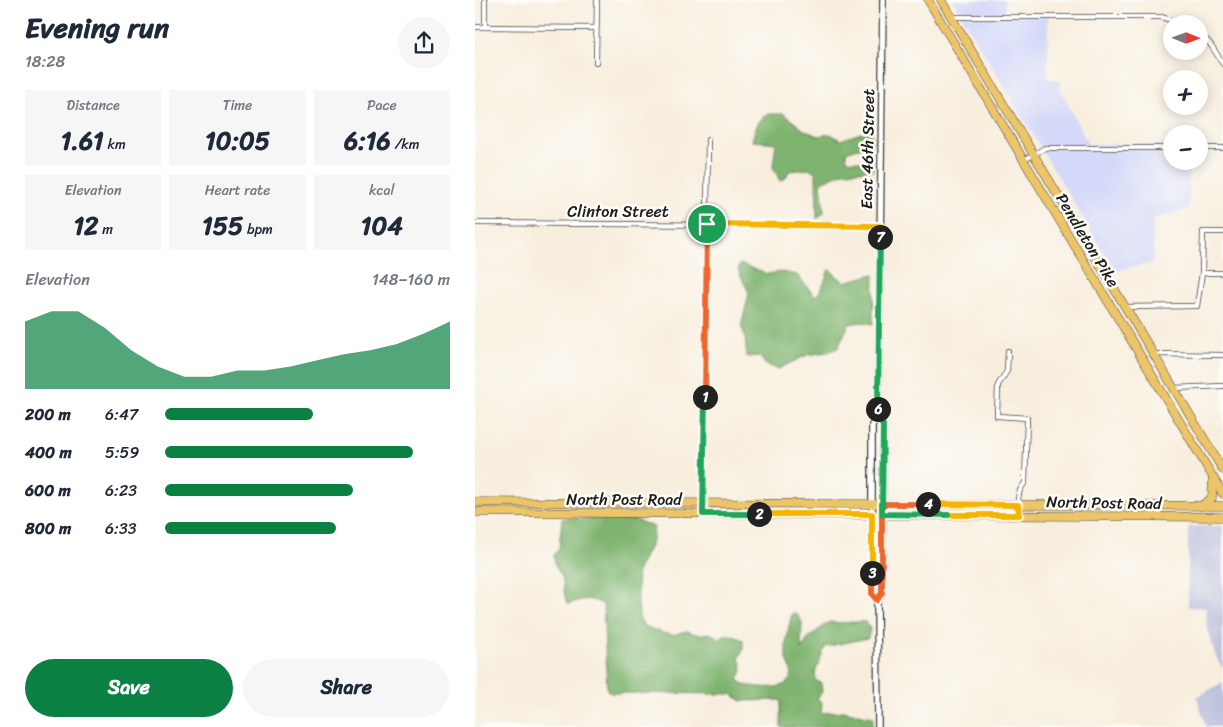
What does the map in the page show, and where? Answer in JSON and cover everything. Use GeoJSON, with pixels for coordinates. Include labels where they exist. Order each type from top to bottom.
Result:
{"type":"FeatureCollection","features":[{"type":"Feature","properties":{"kind":"main road","name":"Pendleton Pike"},"geometry":{"type":"LineString","coordinates":[[928,0],[1223,494]]}},
{"type":"Feature","properties":{"kind":"main road","name":"Pendleton Pike"},"geometry":{"type":"LineString","coordinates":[[941,0],[1223,470]]}},
{"type":"Feature","properties":{"kind":"main road"},"geometry":{"type":"LineString","coordinates":[[1201,506],[1212,498],[1212,476]]}},
{"type":"Feature","properties":{"kind":"main road","name":"North Post Road"},"geometry":{"type":"LineString","coordinates":[[475,502],[1223,506]]}},
{"type":"Feature","properties":{"kind":"main road","name":"North Post Road"},"geometry":{"type":"LineString","coordinates":[[475,512],[1223,517]]}},
{"type":"Feature","properties":{"kind":"street"},"geometry":{"type":"LineString","coordinates":[[485,0],[485,27]]}},
{"type":"Feature","properties":{"kind":"street"},"geometry":{"type":"LineString","coordinates":[[596,62],[597,0]]}},
{"type":"Feature","properties":{"kind":"street","name":"East 46th Street"},"geometry":{"type":"LineString","coordinates":[[878,727],[877,600],[882,593],[883,425],[878,418],[883,0]]}},
{"type":"Feature","properties":{"kind":"street"},"geometry":{"type":"LineString","coordinates":[[951,17],[1163,17]]}},
{"type":"Feature","properties":{"kind":"street"},"geometry":{"type":"LineString","coordinates":[[475,27],[596,28]]}},
{"type":"Feature","properties":{"kind":"street"},"geometry":{"type":"LineString","coordinates":[[1208,42],[1223,64]]}},
{"type":"Feature","properties":{"kind":"street"},"geometry":{"type":"LineString","coordinates":[[703,514],[708,140]]}},
{"type":"Feature","properties":{"kind":"street"},"geometry":{"type":"LineString","coordinates":[[1024,160],[1045,148],[1163,148]]}},
{"type":"Feature","properties":{"kind":"street"},"geometry":{"type":"LineString","coordinates":[[1208,148],[1223,148]]}},
{"type":"Feature","properties":{"kind":"street","name":"Clinton Street"},"geometry":{"type":"LineString","coordinates":[[475,223],[880,226]]}},
{"type":"Feature","properties":{"kind":"street"},"geometry":{"type":"LineString","coordinates":[[1125,307],[1197,306],[1202,273],[1203,232],[1223,232]]}},
{"type":"Feature","properties":{"kind":"street"},"geometry":{"type":"LineString","coordinates":[[1202,273],[1223,273]]}},
{"type":"Feature","properties":{"kind":"street"},"geometry":{"type":"LineString","coordinates":[[1008,351],[1007,371],[998,384],[997,416],[1027,418],[1025,483],[1020,488],[1019,515]]}},
{"type":"Feature","properties":{"kind":"street"},"geometry":{"type":"LineString","coordinates":[[1153,354],[1223,355]]}},
{"type":"Feature","properties":{"kind":"street"},"geometry":{"type":"LineString","coordinates":[[1173,388],[1223,386]]}},
{"type":"Feature","properties":{"kind":"street","name":"East 46th Street"},"geometry":{"type":"LineString","coordinates":[[877,600],[872,594],[872,425],[878,418]]}},
{"type":"Feature","properties":{"kind":"shaded area"},"geometry":{"type":"Polygon","coordinates":[[[952,0],[1005,0],[1005,13],[1048,14],[1048,79],[1059,80],[1060,89],[1088,144],[1163,145],[1163,170],[1189,170],[1189,209],[1153,219],[1153,263],[1115,271],[952,0]]]}},
{"type":"Feature","properties":{"kind":"shaded area"},"geometry":{"type":"Polygon","coordinates":[[[1188,526],[1223,526],[1223,669],[1216,657],[1207,626],[1206,608],[1188,607],[1188,526]]]}},
{"type":"Feature","properties":{"kind":"shaded area"},"geometry":{"type":"Polygon","coordinates":[[[1223,682],[1223,727],[1206,727],[1197,697],[1223,682]]]}},
{"type":"Feature","properties":{"kind":"green space"},"geometry":{"type":"Polygon","coordinates":[[[768,114],[784,114],[804,130],[818,136],[831,134],[840,140],[861,133],[870,133],[874,138],[870,148],[858,148],[846,152],[847,160],[872,163],[873,170],[844,172],[821,182],[824,213],[817,219],[816,172],[809,169],[789,171],[786,178],[780,181],[773,167],[776,143],[752,141],[759,122],[768,114]]]}},
{"type":"Feature","properties":{"kind":"green space"},"geometry":{"type":"Polygon","coordinates":[[[740,264],[767,274],[782,272],[797,275],[815,296],[821,291],[829,269],[844,282],[874,274],[873,324],[862,322],[849,324],[838,348],[828,352],[807,355],[778,369],[766,365],[759,356],[747,357],[745,338],[741,327],[749,293],[738,270],[740,264]]]}},
{"type":"Feature","properties":{"kind":"green space"},"geometry":{"type":"Polygon","coordinates":[[[562,519],[636,520],[654,527],[652,542],[637,572],[639,617],[644,626],[673,635],[686,631],[699,635],[708,633],[720,640],[724,635],[732,635],[743,640],[743,650],[739,658],[742,671],[738,679],[743,685],[778,687],[789,680],[791,671],[786,654],[786,646],[792,613],[797,614],[802,622],[801,650],[809,637],[829,622],[866,622],[870,629],[868,638],[825,647],[815,673],[816,681],[821,683],[822,692],[817,699],[822,702],[821,713],[843,711],[873,717],[873,727],[781,727],[781,700],[742,701],[731,694],[611,693],[607,690],[603,604],[594,600],[585,600],[568,604],[562,577],[556,565],[554,555],[559,549],[562,519]]]}},
{"type":"Feature","properties":{"kind":"route"},"geometry":{"type":"LineString","coordinates":[[707,224],[703,514],[872,514],[872,594],[877,600],[882,593],[882,540],[882,504],[1018,505],[1019,515],[882,514],[882,504],[882,496],[883,452],[883,425],[878,418],[880,226],[707,224]]}}]}
